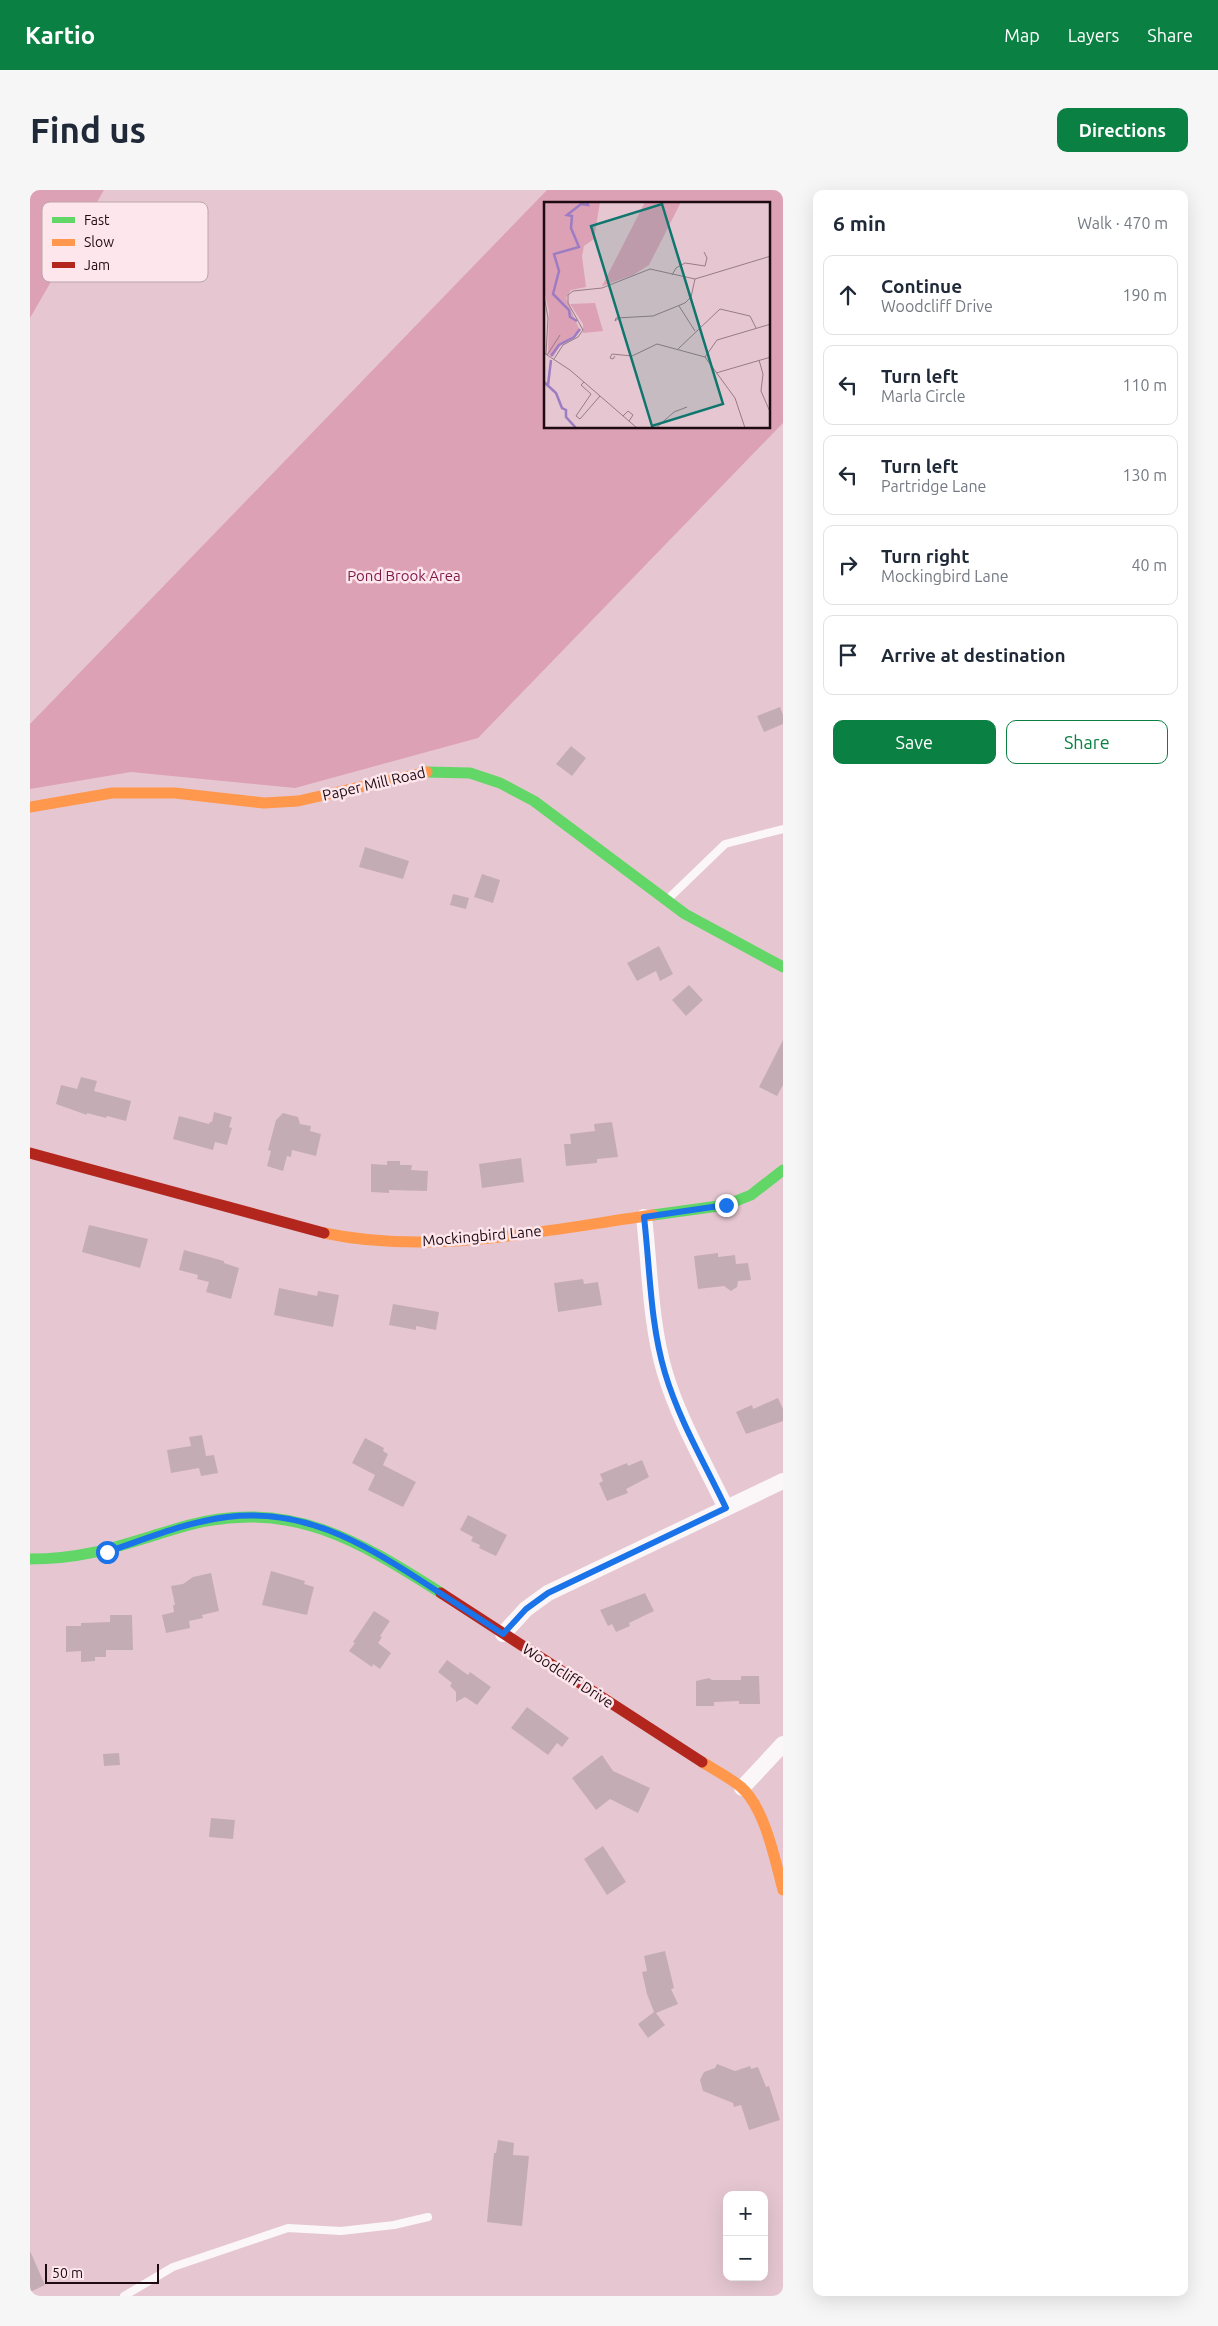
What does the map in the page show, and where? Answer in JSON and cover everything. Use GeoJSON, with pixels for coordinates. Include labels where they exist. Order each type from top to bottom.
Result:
{"type":"FeatureCollection","features":[{"type":"Feature","properties":{"kind":"street","name":"Paper Mill Road"},"geometry":{"type":"LineString","coordinates":[[30,807],[112,793],[175,793],[264,803],[298,801],[432,771],[470,773],[500,782],[534,802],[685,914],[783,966]]}},
{"type":"Feature","properties":{"kind":"street","name":"Mockingbird Lane"},"geometry":{"type":"LineString","coordinates":[[30,1154],[298,1227],[368,1240],[420,1242],[456,1241],[712,1207],[739,1201],[763,1188],[783,1170]]}},
{"type":"Feature","properties":{"kind":"street"},"geometry":{"type":"LineString","coordinates":[[644,1217],[657,1335],[664,1371],[679,1410],[726,1508]]}},
{"type":"Feature","properties":{"kind":"street"},"geometry":{"type":"LineString","coordinates":[[503,1634],[526,1609],[548,1593],[783,1481]]}},
{"type":"Feature","properties":{"kind":"street","name":"Woodcliff Drive"},"geometry":{"type":"LineString","coordinates":[[30,1559],[84,1557],[107,1552],[190,1525],[226,1517],[264,1516],[300,1520],[334,1531],[368,1548],[742,1788],[754,1803],[762,1820],[783,1890]]}},
{"type":"Feature","properties":{"kind":"street"},"geometry":{"type":"LineString","coordinates":[[742,1788],[783,1744]]}},
{"type":"Feature","properties":{"kind":"lane"},"geometry":{"type":"LineString","coordinates":[[667,900],[725,844],[783,829]]}},
{"type":"Feature","properties":{"kind":"lane"},"geometry":{"type":"LineString","coordinates":[[124,2296],[173,2267],[288,2228],[341,2231],[394,2226],[428,2217]]}},
{"type":"Feature","properties":{"kind":"green space"},"geometry":{"type":"Polygon","coordinates":[[[30,190],[104,190],[97,202],[42,202],[42,282],[51,282],[30,318],[30,190]]]}},
{"type":"Feature","properties":{"kind":"green space","name":"Pond Brook Area"},"geometry":{"type":"Polygon","coordinates":[[[547,190],[783,190],[783,423],[478,738],[295,788],[131,772],[30,789],[30,724],[547,190]]]}},
{"type":"Feature","properties":{"kind":"building"},"geometry":{"type":"Polygon","coordinates":[[[780,707],[783,715],[783,724],[764,732],[757,716],[780,707]]]}},
{"type":"Feature","properties":{"kind":"building"},"geometry":{"type":"Polygon","coordinates":[[[571,746],[586,758],[572,776],[556,764],[571,746]]]}},
{"type":"Feature","properties":{"kind":"building"},"geometry":{"type":"Polygon","coordinates":[[[365,847],[409,861],[403,879],[359,867],[365,847]]]}},
{"type":"Feature","properties":{"kind":"building"},"geometry":{"type":"Polygon","coordinates":[[[482,874],[500,880],[493,903],[474,897],[482,874]]]}},
{"type":"Feature","properties":{"kind":"building"},"geometry":{"type":"Polygon","coordinates":[[[453,894],[469,898],[466,909],[450,905],[453,894]]]}},
{"type":"Feature","properties":{"kind":"building"},"geometry":{"type":"Polygon","coordinates":[[[659,946],[673,974],[660,981],[656,971],[637,981],[627,963],[659,946]]]}},
{"type":"Feature","properties":{"kind":"building"},"geometry":{"type":"Polygon","coordinates":[[[689,985],[703,1000],[686,1016],[672,1000],[689,985]]]}},
{"type":"Feature","properties":{"kind":"building"},"geometry":{"type":"Polygon","coordinates":[[[783,1040],[783,1085],[777,1096],[759,1087],[783,1040]]]}},
{"type":"Feature","properties":{"kind":"building"},"geometry":{"type":"Polygon","coordinates":[[[81,1077],[97,1081],[94,1091],[131,1101],[126,1121],[107,1116],[106,1118],[87,1113],[87,1115],[56,1104],[61,1085],[77,1089],[81,1077]]]}},
{"type":"Feature","properties":{"kind":"building"},"geometry":{"type":"Polygon","coordinates":[[[214,1112],[232,1117],[229,1127],[232,1128],[227,1145],[215,1142],[213,1150],[173,1139],[179,1116],[209,1124],[212,1122],[214,1112]]]}},
{"type":"Feature","properties":{"kind":"building"},"geometry":{"type":"Polygon","coordinates":[[[283,1113],[298,1117],[300,1124],[311,1126],[310,1131],[321,1134],[316,1156],[292,1150],[291,1157],[287,1156],[283,1171],[267,1166],[271,1151],[268,1150],[276,1120],[283,1113]]]}},
{"type":"Feature","properties":{"kind":"building"},"geometry":{"type":"Polygon","coordinates":[[[612,1122],[618,1157],[597,1159],[597,1163],[566,1166],[564,1144],[571,1144],[570,1134],[595,1131],[594,1124],[612,1122]]]}},
{"type":"Feature","properties":{"kind":"building"},"geometry":{"type":"Polygon","coordinates":[[[521,1158],[524,1182],[482,1188],[479,1164],[521,1158]]]}},
{"type":"Feature","properties":{"kind":"building"},"geometry":{"type":"Polygon","coordinates":[[[387,1161],[400,1161],[400,1165],[412,1165],[411,1170],[428,1171],[427,1191],[389,1190],[389,1193],[371,1192],[371,1164],[387,1165],[387,1161]]]}},
{"type":"Feature","properties":{"kind":"building"},"geometry":{"type":"Polygon","coordinates":[[[89,1225],[148,1239],[140,1268],[82,1252],[89,1225]]]}},
{"type":"Feature","properties":{"kind":"building"},"geometry":{"type":"Polygon","coordinates":[[[184,1250],[224,1261],[224,1263],[239,1268],[231,1299],[206,1292],[209,1282],[197,1279],[198,1275],[179,1270],[184,1250]]]}},
{"type":"Feature","properties":{"kind":"building"},"geometry":{"type":"Polygon","coordinates":[[[718,1253],[718,1257],[735,1255],[736,1264],[748,1263],[751,1280],[738,1281],[737,1287],[731,1291],[724,1286],[698,1289],[694,1256],[718,1253]]]}},
{"type":"Feature","properties":{"kind":"building"},"geometry":{"type":"Polygon","coordinates":[[[583,1279],[584,1284],[598,1282],[602,1305],[558,1312],[554,1283],[583,1279]]]}},
{"type":"Feature","properties":{"kind":"building"},"geometry":{"type":"Polygon","coordinates":[[[279,1288],[317,1296],[318,1291],[339,1295],[333,1327],[274,1315],[279,1288]]]}},
{"type":"Feature","properties":{"kind":"building"},"geometry":{"type":"Polygon","coordinates":[[[393,1304],[439,1312],[436,1330],[416,1326],[416,1330],[389,1325],[393,1304]]]}},
{"type":"Feature","properties":{"kind":"building"},"geometry":{"type":"Polygon","coordinates":[[[778,1398],[783,1409],[783,1421],[746,1434],[736,1412],[752,1405],[753,1409],[778,1398]]]}},
{"type":"Feature","properties":{"kind":"building"},"geometry":{"type":"Polygon","coordinates":[[[202,1435],[206,1456],[214,1455],[218,1473],[201,1476],[199,1468],[171,1473],[167,1450],[191,1446],[189,1437],[202,1435]]]}},
{"type":"Feature","properties":{"kind":"building"},"geometry":{"type":"Polygon","coordinates":[[[365,1438],[384,1448],[383,1451],[388,1454],[383,1465],[416,1482],[403,1507],[368,1490],[375,1475],[352,1463],[365,1438]]]}},
{"type":"Feature","properties":{"kind":"building"},"geometry":{"type":"Polygon","coordinates":[[[642,1460],[649,1477],[626,1489],[628,1493],[607,1501],[599,1483],[603,1481],[600,1474],[627,1463],[628,1466],[642,1460]]]}},
{"type":"Feature","properties":{"kind":"building"},"geometry":{"type":"Polygon","coordinates":[[[468,1515],[507,1535],[496,1556],[479,1548],[480,1545],[471,1541],[473,1537],[460,1530],[468,1515]]]}},
{"type":"Feature","properties":{"kind":"building"},"geometry":{"type":"Polygon","coordinates":[[[271,1571],[305,1581],[304,1584],[314,1587],[307,1615],[262,1605],[271,1571]]]}},
{"type":"Feature","properties":{"kind":"building"},"geometry":{"type":"Polygon","coordinates":[[[211,1573],[219,1611],[202,1615],[203,1618],[189,1621],[190,1628],[166,1633],[162,1615],[174,1612],[173,1605],[175,1605],[171,1586],[183,1584],[193,1577],[211,1573]]]}},
{"type":"Feature","properties":{"kind":"building"},"geometry":{"type":"Polygon","coordinates":[[[645,1593],[654,1611],[629,1623],[630,1626],[616,1632],[612,1624],[608,1626],[600,1610],[645,1593]]]}},
{"type":"Feature","properties":{"kind":"building"},"geometry":{"type":"Polygon","coordinates":[[[374,1611],[390,1621],[380,1636],[382,1637],[378,1643],[391,1653],[380,1669],[373,1664],[372,1667],[349,1651],[374,1611]]]}},
{"type":"Feature","properties":{"kind":"building"},"geometry":{"type":"Polygon","coordinates":[[[110,1615],[132,1615],[133,1650],[106,1650],[106,1657],[95,1657],[95,1661],[81,1662],[81,1651],[66,1652],[66,1626],[81,1626],[81,1623],[110,1622],[110,1615]]]}},
{"type":"Feature","properties":{"kind":"building"},"geometry":{"type":"Polygon","coordinates":[[[447,1660],[468,1675],[470,1672],[491,1687],[477,1705],[465,1697],[456,1702],[456,1692],[450,1686],[452,1683],[438,1672],[447,1660]]]}},
{"type":"Feature","properties":{"kind":"building"},"geometry":{"type":"Polygon","coordinates":[[[741,1676],[759,1676],[760,1704],[739,1704],[739,1701],[714,1702],[714,1706],[696,1706],[696,1681],[709,1678],[712,1680],[741,1680],[741,1676]]]}},
{"type":"Feature","properties":{"kind":"building"},"geometry":{"type":"Polygon","coordinates":[[[527,1707],[569,1738],[562,1747],[557,1743],[548,1755],[511,1728],[527,1707]]]}},
{"type":"Feature","properties":{"kind":"building"},"geometry":{"type":"Polygon","coordinates":[[[119,1753],[120,1765],[104,1766],[103,1754],[119,1753]]]}},
{"type":"Feature","properties":{"kind":"building"},"geometry":{"type":"Polygon","coordinates":[[[602,1755],[613,1771],[650,1788],[638,1813],[610,1799],[596,1810],[572,1778],[602,1755]]]}},
{"type":"Feature","properties":{"kind":"building"},"geometry":{"type":"Polygon","coordinates":[[[211,1818],[235,1820],[233,1839],[209,1837],[211,1818]]]}},
{"type":"Feature","properties":{"kind":"building"},"geometry":{"type":"Polygon","coordinates":[[[603,1846],[626,1882],[607,1895],[584,1859],[603,1846]]]}},
{"type":"Feature","properties":{"kind":"building"},"geometry":{"type":"Polygon","coordinates":[[[665,1951],[674,1988],[671,1989],[678,2004],[656,2013],[665,2025],[648,2038],[638,2024],[654,2012],[647,1994],[642,1972],[647,1971],[644,1956],[665,1951]]]}},
{"type":"Feature","properties":{"kind":"building"},"geometry":{"type":"Polygon","coordinates":[[[717,2064],[735,2071],[750,2066],[751,2069],[758,2067],[766,2087],[769,2086],[780,2120],[749,2130],[741,2105],[734,2107],[733,2103],[703,2091],[700,2080],[704,2072],[715,2068],[717,2064]]]}},
{"type":"Feature","properties":{"kind":"building"},"geometry":{"type":"Polygon","coordinates":[[[498,2140],[514,2143],[513,2155],[529,2156],[522,2226],[487,2222],[494,2153],[496,2153],[498,2140]]]}},
{"type":"Feature","properties":{"kind":"building"},"geometry":{"type":"Polygon","coordinates":[[[30,2251],[45,2285],[30,2292],[30,2251]]]}},
{"type":"Feature","properties":{"kind":"traffic: fast"},"geometry":{"type":"LineString","coordinates":[[427,772],[470,773],[500,783],[534,801],[685,914],[783,967]]}},
{"type":"Feature","properties":{"kind":"traffic: fast"},"geometry":{"type":"LineString","coordinates":[[653,1215],[726,1205],[751,1195],[783,1170]]}},
{"type":"Feature","properties":{"kind":"traffic: fast"},"geometry":{"type":"LineString","coordinates":[[30,1559],[73,1556],[93,1552],[189,1525],[225,1518],[259,1517],[291,1521],[322,1529],[381,1557],[441,1593]]}},
{"type":"Feature","properties":{"kind":"traffic: slow"},"geometry":{"type":"LineString","coordinates":[[30,807],[112,793],[175,793],[264,803],[298,801],[427,772]]}},
{"type":"Feature","properties":{"kind":"traffic: slow"},"geometry":{"type":"LineString","coordinates":[[324,1233],[406,1242],[448,1241],[530,1233],[653,1215]]}},
{"type":"Feature","properties":{"kind":"traffic: slow"},"geometry":{"type":"LineString","coordinates":[[702,1762],[741,1787],[757,1808],[773,1850],[783,1890]]}},
{"type":"Feature","properties":{"kind":"traffic: jam"},"geometry":{"type":"LineString","coordinates":[[30,1153],[324,1233]]}},
{"type":"Feature","properties":{"kind":"traffic: jam"},"geometry":{"type":"LineString","coordinates":[[441,1593],[702,1762]]}},
{"type":"Feature","properties":{"kind":"route"},"geometry":{"type":"LineString","coordinates":[[107,1552],[190,1525],[226,1517],[245,1515],[300,1520],[351,1538],[386,1558],[503,1634],[526,1609],[548,1593],[726,1508],[670,1391],[664,1371],[657,1335],[644,1217],[726,1205]]}}]}
